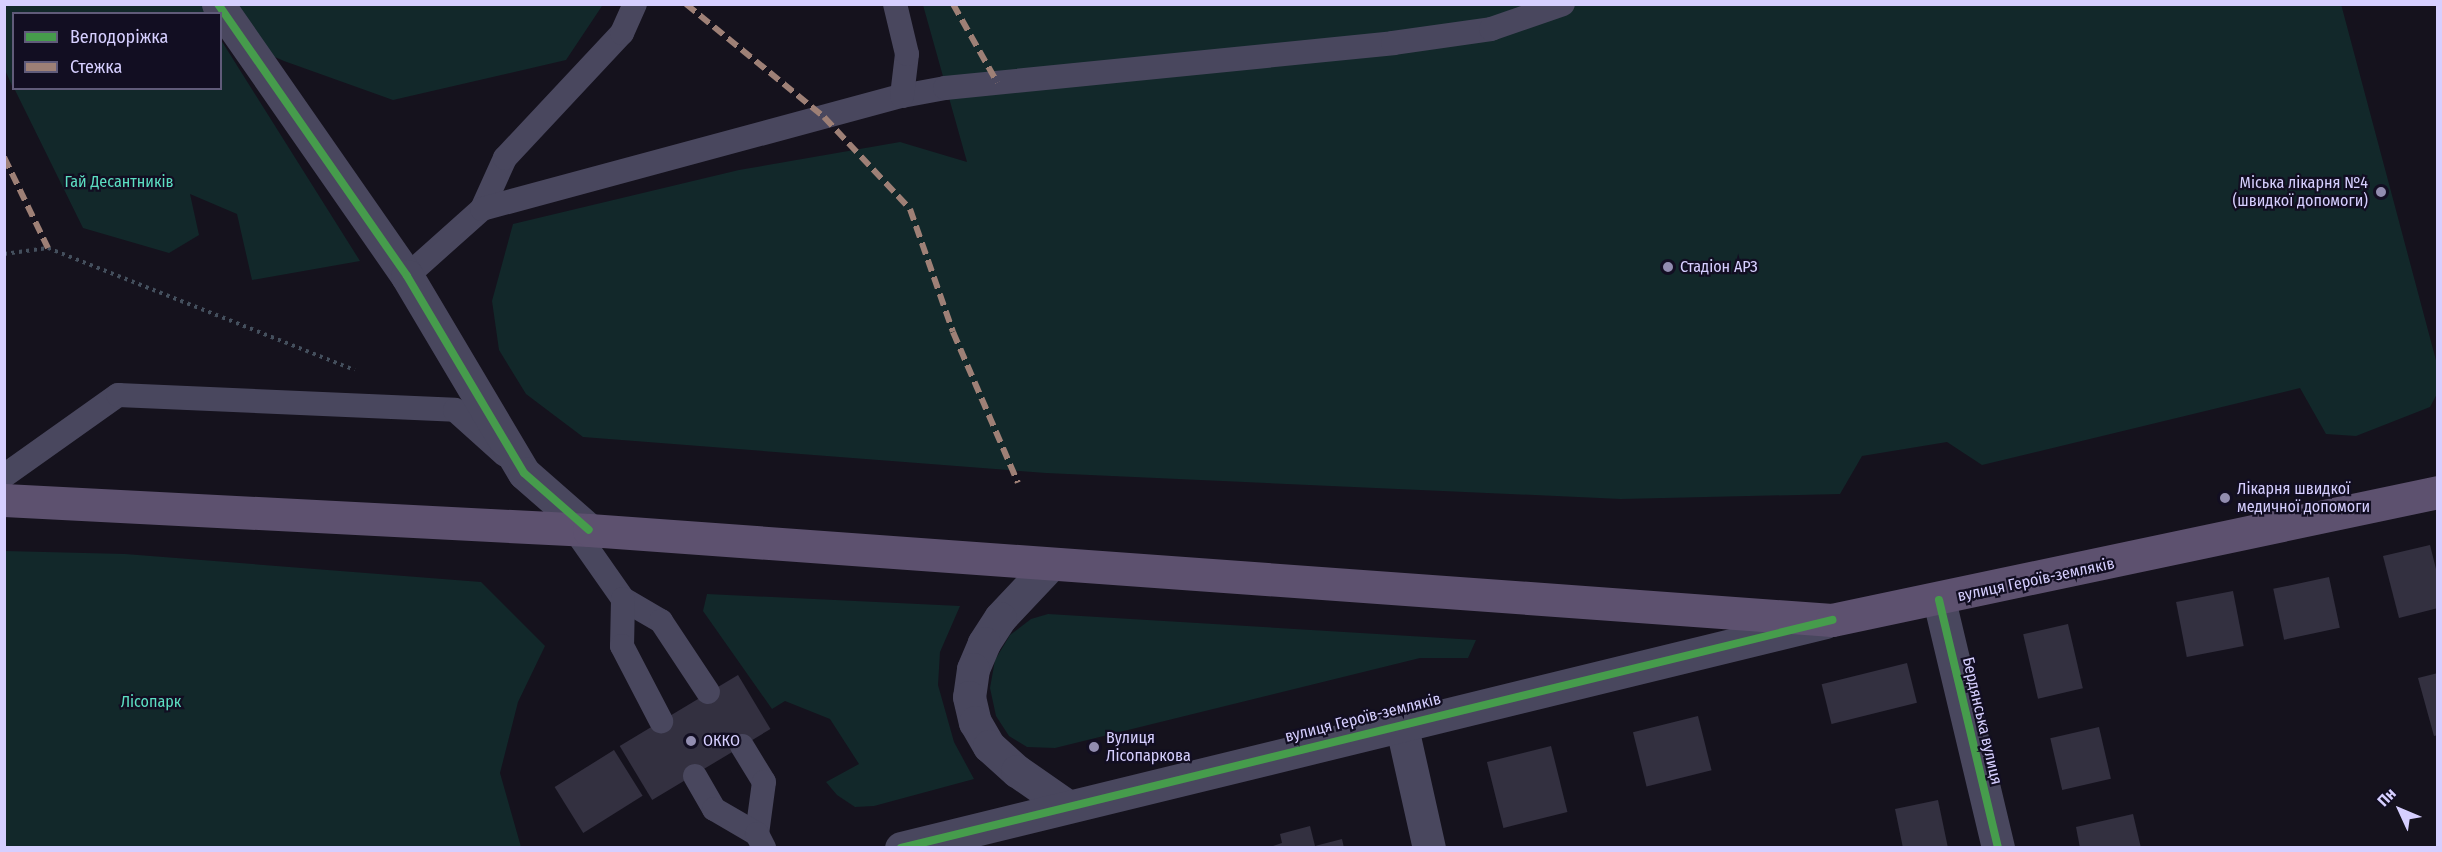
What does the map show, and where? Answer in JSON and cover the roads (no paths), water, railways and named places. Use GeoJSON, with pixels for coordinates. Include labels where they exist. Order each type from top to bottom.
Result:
{"type":"FeatureCollection","features":[{"type":"Feature","properties":{"kind":"main road","name":"вулиця Героїв-земляків"},"geometry":{"type":"LineString","coordinates":[[1832,620],[1939,600],[2438,492]]}},
{"type":"Feature","properties":{"kind":"main road"},"geometry":{"type":"LineString","coordinates":[[4,500],[581,530],[1049,566],[1832,620]]}},
{"type":"Feature","properties":{"kind":"street"},"geometry":{"type":"LineString","coordinates":[[218,4],[407,276],[524,473],[581,530]]}},
{"type":"Feature","properties":{"kind":"street"},"geometry":{"type":"LineString","coordinates":[[1049,566],[1000,618],[984,643],[973,669],[969,697],[975,722],[989,746],[1017,771],[1066,804]]}},
{"type":"Feature","properties":{"kind":"street","name":"Бердянська вулиця"},"geometry":{"type":"LineString","coordinates":[[1939,600],[1998,848]]}},
{"type":"Feature","properties":{"kind":"street","name":"вулиця Героїв-земляків"},"geometry":{"type":"LineString","coordinates":[[901,848],[1066,804],[1832,620]]}},
{"type":"Feature","properties":{"kind":"street"},"geometry":{"type":"LineString","coordinates":[[1401,723],[1429,848]]}},
{"type":"Feature","properties":{"kind":"lane"},"geometry":{"type":"LineString","coordinates":[[407,276],[482,209],[505,158],[622,33],[635,4]]}},
{"type":"Feature","properties":{"kind":"lane"},"geometry":{"type":"LineString","coordinates":[[895,4],[907,54],[902,96]]}},
{"type":"Feature","properties":{"kind":"lane"},"geometry":{"type":"LineString","coordinates":[[482,209],[902,96],[945,88],[1393,43],[1491,29],[1563,4]]}},
{"type":"Feature","properties":{"kind":"lane"},"geometry":{"type":"LineString","coordinates":[[4,476],[118,396],[455,410],[524,473]]}},
{"type":"Feature","properties":{"kind":"lane"},"geometry":{"type":"LineString","coordinates":[[581,530],[623,599],[661,621],[708,692]]}},
{"type":"Feature","properties":{"kind":"lane"},"geometry":{"type":"LineString","coordinates":[[623,599],[622,646],[661,721]]}},
{"type":"Feature","properties":{"kind":"lane"},"geometry":{"type":"LineString","coordinates":[[742,746],[764,782],[760,841]]}},
{"type":"Feature","properties":{"kind":"lane"},"geometry":{"type":"LineString","coordinates":[[695,776],[714,809],[760,841]]}},
{"type":"Feature","properties":{"kind":"place","name":"Міська лікарня №4 (швидкої допомоги)"},"geometry":{"type":"Point","coordinates":[2381,192]}},
{"type":"Feature","properties":{"kind":"place","name":"Стадіон АРЗ"},"geometry":{"type":"Point","coordinates":[1668,267]}},
{"type":"Feature","properties":{"kind":"place","name":"Лікарня швидкої медичної допомоги"},"geometry":{"type":"Point","coordinates":[2225,498]}},
{"type":"Feature","properties":{"kind":"place","name":"ОККО"},"geometry":{"type":"Point","coordinates":[691,741]}},
{"type":"Feature","properties":{"kind":"place","name":"Вулиця Лісопаркова"},"geometry":{"type":"Point","coordinates":[1094,747]}},
{"type":"Feature","properties":{"kind":"park label","name":"Гай Десантників"},"geometry":{"type":"Point","coordinates":[119,182]}},
{"type":"Feature","properties":{"kind":"park label","name":"Лісопарк"},"geometry":{"type":"Point","coordinates":[151,702]}}]}
